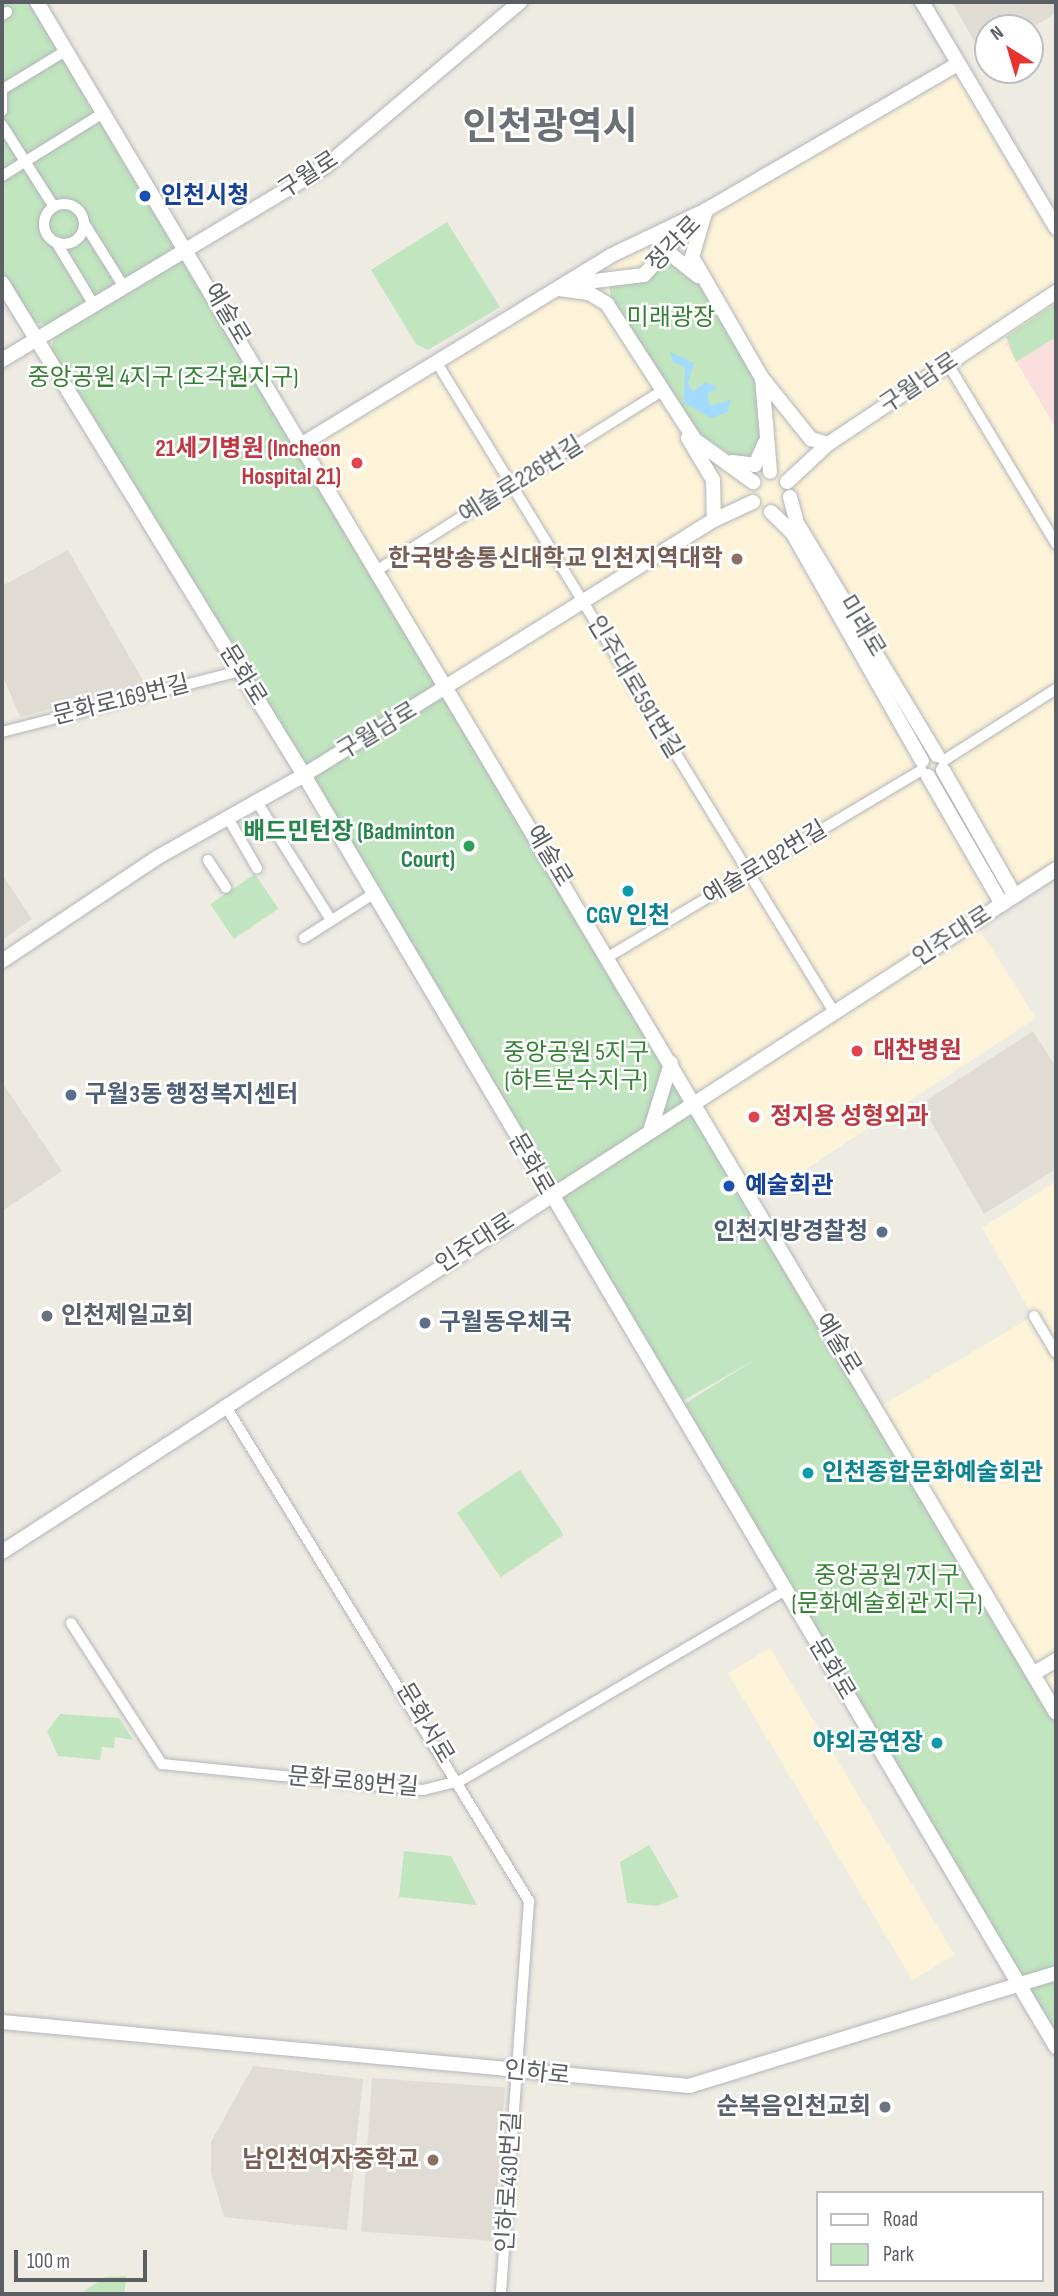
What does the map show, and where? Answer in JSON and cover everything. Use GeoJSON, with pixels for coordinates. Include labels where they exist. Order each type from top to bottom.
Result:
{"type":"FeatureCollection","features":[{"type":"Feature","properties":{"kind":"main road","name":"예술로"},"geometry":{"type":"LineString","coordinates":[[37,2],[188,248],[1056,1713]]}},
{"type":"Feature","properties":{"kind":"main road","name":"구월로"},"geometry":{"type":"LineString","coordinates":[[2,360],[342,154],[520,2]]}},
{"type":"Feature","properties":{"kind":"main road"},"geometry":{"type":"LineString","coordinates":[[922,2],[1056,228]]}},
{"type":"Feature","properties":{"kind":"main road"},"geometry":{"type":"LineString","coordinates":[[828,444],[810,439],[762,378],[699,277],[691,249],[706,210],[958,64]]}},
{"type":"Feature","properties":{"kind":"main road","name":"정각로"},"geometry":{"type":"LineString","coordinates":[[303,443],[610,256],[644,237],[706,210]]}},
{"type":"Feature","properties":{"kind":"main road","name":"정각로"},"geometry":{"type":"LineString","coordinates":[[559,289],[608,277],[644,275],[706,210]]}},
{"type":"Feature","properties":{"kind":"main road"},"geometry":{"type":"LineString","coordinates":[[644,237],[666,249],[699,277]]}},
{"type":"Feature","properties":{"kind":"main road"},"geometry":{"type":"LineString","coordinates":[[610,256],[608,277],[613,313]]}},
{"type":"Feature","properties":{"kind":"main road","name":"문화로"},"geometry":{"type":"LineString","coordinates":[[2,283],[304,775],[549,1195],[1056,2047]]}},
{"type":"Feature","properties":{"kind":"main road"},"geometry":{"type":"LineString","coordinates":[[559,289],[598,296],[613,313],[684,424],[713,480],[714,520]]}},
{"type":"Feature","properties":{"kind":"main road","name":"구월남로"},"geometry":{"type":"LineString","coordinates":[[787,482],[828,444],[1056,292]]}},
{"type":"Feature","properties":{"kind":"main road"},"geometry":{"type":"LineString","coordinates":[[762,378],[770,472]]}},
{"type":"Feature","properties":{"kind":"main road"},"geometry":{"type":"LineString","coordinates":[[684,424],[721,459],[752,482]]}},
{"type":"Feature","properties":{"kind":"main road"},"geometry":{"type":"LineString","coordinates":[[721,459],[755,465],[768,435]]}},
{"type":"Feature","properties":{"kind":"main road"},"geometry":{"type":"LineString","coordinates":[[752,482],[753,502],[771,512],[790,497],[787,482],[770,472]]}},
{"type":"Feature","properties":{"kind":"main road"},"geometry":{"type":"LineString","coordinates":[[752,482],[770,472]]}},
{"type":"Feature","properties":{"kind":"main road","name":"미래로"},"geometry":{"type":"LineString","coordinates":[[790,497],[797,523],[941,762],[1008,900]]}},
{"type":"Feature","properties":{"kind":"main road","name":"구월남로"},"geometry":{"type":"LineString","coordinates":[[2,961],[228,818],[448,687],[714,520],[753,502]]}},
{"type":"Feature","properties":{"kind":"main road","name":"미래로"},"geometry":{"type":"LineString","coordinates":[[771,512],[792,532],[924,769],[1008,900]]}},
{"type":"Feature","properties":{"kind":"main road"},"geometry":{"type":"LineString","coordinates":[[924,769],[941,762]]}},
{"type":"Feature","properties":{"kind":"main road"},"geometry":{"type":"LineString","coordinates":[[924,769],[941,762]]}},
{"type":"Feature","properties":{"kind":"main road","name":"인주대로"},"geometry":{"type":"LineString","coordinates":[[2,1552],[694,1101],[1056,869]]}},
{"type":"Feature","properties":{"kind":"main road"},"geometry":{"type":"LineString","coordinates":[[651,1129],[671,1063]]}},
{"type":"Feature","properties":{"kind":"main road"},"geometry":{"type":"LineString","coordinates":[[1033,1674],[1056,1660]]}},
{"type":"Feature","properties":{"kind":"main road","name":"인하로"},"geometry":{"type":"LineString","coordinates":[[2,2022],[518,2070],[658,2087],[697,2084],[1056,1973]]}},
{"type":"Feature","properties":{"kind":"street"},"geometry":{"type":"LineString","coordinates":[[2,111],[2,88],[67,50]]}},
{"type":"Feature","properties":{"kind":"street"},"geometry":{"type":"LineString","coordinates":[[2,176],[105,112]]}},
{"type":"Feature","properties":{"kind":"street"},"geometry":{"type":"LineString","coordinates":[[2,125],[54,207]]}},
{"type":"Feature","properties":{"kind":"street"},"geometry":{"type":"LineString","coordinates":[[54,207],[74,206],[124,287]]}},
{"type":"Feature","properties":{"kind":"street"},"geometry":{"type":"LineString","coordinates":[[54,207],[44,228],[56,242],[94,305]]}},
{"type":"Feature","properties":{"kind":"street"},"geometry":{"type":"LineString","coordinates":[[56,242],[74,241],[84,223]]}},
{"type":"Feature","properties":{"kind":"street","name":"인주대로591번길"},"geometry":{"type":"LineString","coordinates":[[437,363],[834,1012]]}},
{"type":"Feature","properties":{"kind":"street"},"geometry":{"type":"LineString","coordinates":[[948,364],[1056,544]]}},
{"type":"Feature","properties":{"kind":"street","name":"예술로226번길"},"geometry":{"type":"LineString","coordinates":[[379,569],[663,390]]}},
{"type":"Feature","properties":{"kind":"street","name":"문화로169번길"},"geometry":{"type":"LineString","coordinates":[[2,732],[240,671]]}},
{"type":"Feature","properties":{"kind":"street"},"geometry":{"type":"LineString","coordinates":[[941,762],[1056,688]]}},
{"type":"Feature","properties":{"kind":"street","name":"예술로192번길"},"geometry":{"type":"LineString","coordinates":[[608,957],[924,769]]}},
{"type":"Feature","properties":{"kind":"street"},"geometry":{"type":"LineString","coordinates":[[257,802],[331,920]]}},
{"type":"Feature","properties":{"kind":"street"},"geometry":{"type":"LineString","coordinates":[[228,818],[257,868]]}},
{"type":"Feature","properties":{"kind":"street"},"geometry":{"type":"LineString","coordinates":[[208,860],[226,888]]}},
{"type":"Feature","properties":{"kind":"street"},"geometry":{"type":"LineString","coordinates":[[304,938],[373,894]]}},
{"type":"Feature","properties":{"kind":"street"},"geometry":{"type":"LineString","coordinates":[[1034,1316],[1056,1353]]}},
{"type":"Feature","properties":{"kind":"street","name":"문화서로"},"geometry":{"type":"LineString","coordinates":[[225,1405],[460,1781],[529,1901],[518,2070]]}},
{"type":"Feature","properties":{"kind":"street","name":"문화로89번길"},"geometry":{"type":"LineString","coordinates":[[71,1623],[162,1764],[423,1790],[460,1781],[786,1590]]}},
{"type":"Feature","properties":{"kind":"street","name":"인하로430번길"},"geometry":{"type":"LineString","coordinates":[[501,2294],[518,2070]]}},
{"type":"Feature","properties":{"kind":"shaded area"},"geometry":{"type":"Polygon","coordinates":[[[952,2],[1056,2],[1056,13],[1044,20],[1044,14],[974,14],[974,41],[952,2]]]}},
{"type":"Feature","properties":{"kind":"shaded area"},"geometry":{"type":"Polygon","coordinates":[[[958,64],[1056,234],[1056,868],[974,921],[1036,1018],[754,1203],[304,443],[958,64]]]}},
{"type":"Feature","properties":{"kind":"shaded area"},"geometry":{"type":"Polygon","coordinates":[[[1056,303],[1056,429],[1005,342],[1056,303]]]}},
{"type":"Feature","properties":{"kind":"shaded area"},"geometry":{"type":"Polygon","coordinates":[[[68,550],[145,684],[20,717],[2,674],[2,586],[68,550]]]}},
{"type":"Feature","properties":{"kind":"shaded area"},"geometry":{"type":"Polygon","coordinates":[[[2,874],[32,919],[2,940],[2,874]]]}},
{"type":"Feature","properties":{"kind":"shaded area"},"geometry":{"type":"Polygon","coordinates":[[[1033,1031],[1056,1067],[1056,1169],[984,1214],[921,1104],[1033,1031]]]}},
{"type":"Feature","properties":{"kind":"shaded area"},"geometry":{"type":"Polygon","coordinates":[[[2,1082],[62,1171],[2,1211],[2,1082]]]}},
{"type":"Feature","properties":{"kind":"shaded area"},"geometry":{"type":"Polygon","coordinates":[[[1056,1181],[1056,1713],[876,1409],[1033,1316],[982,1228],[1056,1181]]]}},
{"type":"Feature","properties":{"kind":"shaded area"},"geometry":{"type":"Polygon","coordinates":[[[770,1648],[954,1955],[912,1980],[728,1673],[770,1648]]]}},
{"type":"Feature","properties":{"kind":"shaded area"},"geometry":{"type":"Polygon","coordinates":[[[253,2066],[363,2079],[347,2230],[224,2217],[211,2172],[211,2142],[253,2066]]]}},
{"type":"Feature","properties":{"kind":"shaded area","name":"남인천여자중학교"},"geometry":{"type":"Polygon","coordinates":[[[372,2078],[505,2087],[494,2241],[361,2232],[372,2078]]]}},
{"type":"Feature","properties":{"kind":"green space"},"geometry":{"type":"Polygon","coordinates":[[[2,2],[36,2],[180,234],[171,258],[188,249],[1056,1713],[1056,1969],[1021,1979],[681,1406],[756,1359],[679,1403],[310,777],[314,769],[296,761],[48,359],[57,328],[24,319],[2,283],[2,2]]]}},
{"type":"Feature","properties":{"kind":"green space"},"geometry":{"type":"Polygon","coordinates":[[[447,222],[500,307],[428,350],[416,344],[371,270],[447,222]]]}},
{"type":"Feature","properties":{"kind":"green space","name":"미래광장"},"geometry":{"type":"Polygon","coordinates":[[[665,249],[699,277],[762,378],[758,454],[743,463],[684,424],[613,313],[608,277],[632,279],[665,249]]]}},
{"type":"Feature","properties":{"kind":"green space"},"geometry":{"type":"Polygon","coordinates":[[[1056,303],[1056,337],[1016,362],[1006,337],[1056,303]]]}},
{"type":"Feature","properties":{"kind":"green space"},"geometry":{"type":"Polygon","coordinates":[[[255,874],[278,909],[234,939],[210,904],[255,874]]]}},
{"type":"Feature","properties":{"kind":"green space"},"geometry":{"type":"Polygon","coordinates":[[[520,1470],[564,1535],[501,1577],[457,1512],[520,1470]]]}},
{"type":"Feature","properties":{"kind":"green space"},"geometry":{"type":"Polygon","coordinates":[[[60,1714],[119,1718],[133,1740],[115,1737],[114,1748],[102,1747],[100,1760],[58,1756],[47,1731],[60,1714]]]}},
{"type":"Feature","properties":{"kind":"green space"},"geometry":{"type":"Polygon","coordinates":[[[649,1845],[679,1897],[657,1906],[627,1903],[620,1862],[649,1845]]]}},
{"type":"Feature","properties":{"kind":"green space"},"geometry":{"type":"Polygon","coordinates":[[[404,1851],[451,1856],[477,1905],[399,1897],[404,1851]]]}},
{"type":"Feature","properties":{"kind":"green space"},"geometry":{"type":"Polygon","coordinates":[[[1056,1973],[1056,2047],[1019,1984],[1056,1973]]]}},
{"type":"Feature","properties":{"kind":"green space"},"geometry":{"type":"Polygon","coordinates":[[[127,2276],[124,2294],[80,2294],[105,2277],[127,2276]]]}},
{"type":"Feature","properties":{"kind":"water"},"geometry":{"type":"Polygon","coordinates":[[[670,352],[694,363],[688,383],[693,392],[706,382],[718,388],[707,393],[710,406],[730,400],[733,387],[728,412],[711,418],[684,402],[685,367],[673,362],[670,352]]]}},
{"type":"Feature","properties":{"kind":"place","name":"인천시청"},"geometry":{"type":"Point","coordinates":[145,196]}},
{"type":"Feature","properties":{"kind":"place","name":"21세기병원 (Incheon Hospital 21)"},"geometry":{"type":"Point","coordinates":[357,463]}},
{"type":"Feature","properties":{"kind":"place","name":"한국방송통신대학교 인천지역대학"},"geometry":{"type":"Point","coordinates":[737,559]}},
{"type":"Feature","properties":{"kind":"place","name":"배드민턴장 (Badminton Court)"},"geometry":{"type":"Point","coordinates":[469,846]}},
{"type":"Feature","properties":{"kind":"place","name":"CGV 인천"},"geometry":{"type":"Point","coordinates":[628,891]}},
{"type":"Feature","properties":{"kind":"place","name":"대찬병원"},"geometry":{"type":"Point","coordinates":[857,1051]}},
{"type":"Feature","properties":{"kind":"place","name":"구월3동 행정복지센터"},"geometry":{"type":"Point","coordinates":[71,1095]}},
{"type":"Feature","properties":{"kind":"place","name":"정지용 성형외과"},"geometry":{"type":"Point","coordinates":[754,1117]}},
{"type":"Feature","properties":{"kind":"place","name":"예술회관"},"geometry":{"type":"Point","coordinates":[729,1186]}},
{"type":"Feature","properties":{"kind":"place","name":"인천지방경찰청"},"geometry":{"type":"Point","coordinates":[882,1232]}},
{"type":"Feature","properties":{"kind":"place","name":"인천제일교회"},"geometry":{"type":"Point","coordinates":[47,1316]}},
{"type":"Feature","properties":{"kind":"place","name":"구월동우체국"},"geometry":{"type":"Point","coordinates":[425,1323]}},
{"type":"Feature","properties":{"kind":"place","name":"인천종합문화예술회관"},"geometry":{"type":"Point","coordinates":[808,1473]}},
{"type":"Feature","properties":{"kind":"place","name":"야외공연장"},"geometry":{"type":"Point","coordinates":[937,1743]}},
{"type":"Feature","properties":{"kind":"place","name":"순복음인천교회"},"geometry":{"type":"Point","coordinates":[885,2107]}},
{"type":"Feature","properties":{"kind":"place","name":"남인천여자중학교"},"geometry":{"type":"Point","coordinates":[433,2160]}},
{"type":"Feature","properties":{"kind":"district","name":"인천광역시"},"geometry":{"type":"Point","coordinates":[550,128]}},
{"type":"Feature","properties":{"kind":"park label","name":"중앙공원 4지구 (조각원지구)"},"geometry":{"type":"Point","coordinates":[163,378]}},
{"type":"Feature","properties":{"kind":"park label","name":"중앙공원 5지구 (하트분수지구)"},"geometry":{"type":"Point","coordinates":[576,1067]}},
{"type":"Feature","properties":{"kind":"park label","name":"중앙공원 7지구 (문화예술회관 지구)"},"geometry":{"type":"Point","coordinates":[887,1590]}}]}
